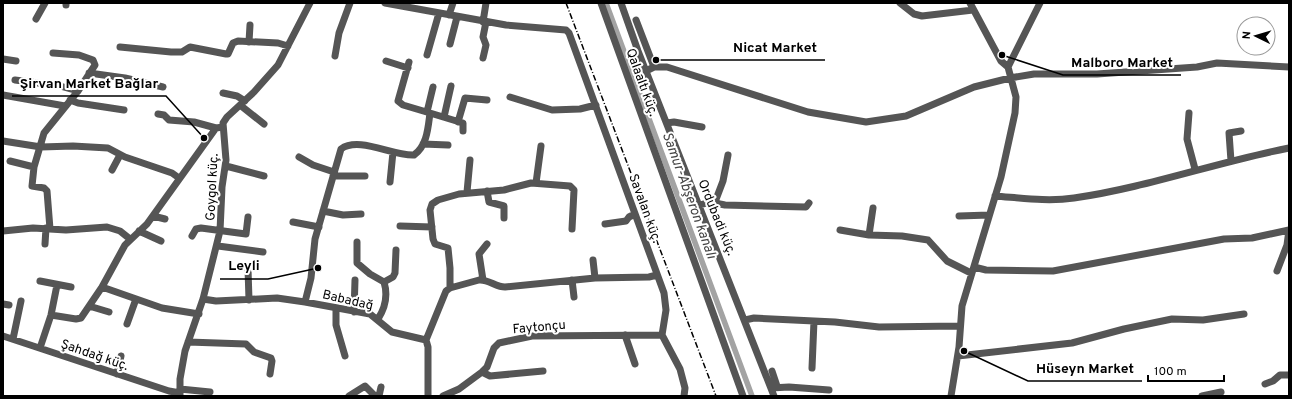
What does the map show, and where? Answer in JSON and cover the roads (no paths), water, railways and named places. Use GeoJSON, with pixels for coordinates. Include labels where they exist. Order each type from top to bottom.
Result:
{"type":"FeatureCollection","features":[{"type":"Feature","properties":{"kind":"street"},"geometry":{"type":"LineString","coordinates":[[36,19],[45,3]]}},
{"type":"Feature","properties":{"kind":"street"},"geometry":{"type":"LineString","coordinates":[[51,315],[78,319],[89,306],[102,287],[119,254],[130,239],[153,216],[226,117],[243,103],[274,71],[310,3]]}},
{"type":"Feature","properties":{"kind":"street"},"geometry":{"type":"LineString","coordinates":[[335,56],[339,33],[350,3]]}},
{"type":"Feature","properties":{"kind":"street"},"geometry":{"type":"LineString","coordinates":[[385,3],[485,22]]}},
{"type":"Feature","properties":{"kind":"street"},"geometry":{"type":"LineString","coordinates":[[449,15],[452,3]]}},
{"type":"Feature","properties":{"kind":"street"},"geometry":{"type":"LineString","coordinates":[[483,58],[486,45],[483,37],[486,3]]}},
{"type":"Feature","properties":{"kind":"street","name":"Qalaaltı küç."},"geometry":{"type":"LineString","coordinates":[[601,3],[743,396]]}},
{"type":"Feature","properties":{"kind":"street","name":"Ordubadi küç."},"geometry":{"type":"LineString","coordinates":[[621,3],[646,71],[745,320],[774,387],[774,396]]}},
{"type":"Feature","properties":{"kind":"street"},"geometry":{"type":"LineString","coordinates":[[900,3],[914,14],[922,16],[972,6],[1001,61],[1008,67]]}},
{"type":"Feature","properties":{"kind":"street"},"geometry":{"type":"LineString","coordinates":[[951,396],[958,356],[959,326],[962,306],[1005,161],[1016,103],[1015,91],[1008,67],[1040,3]]}},
{"type":"Feature","properties":{"kind":"street"},"geometry":{"type":"LineString","coordinates":[[427,55],[438,13]]}},
{"type":"Feature","properties":{"kind":"street"},"geometry":{"type":"LineString","coordinates":[[450,44],[457,17]]}},
{"type":"Feature","properties":{"kind":"street"},"geometry":{"type":"LineString","coordinates":[[636,20],[654,67]]}},
{"type":"Feature","properties":{"kind":"street","name":"Savalan küç."},"geometry":{"type":"LineString","coordinates":[[485,22],[566,30],[572,39],[666,302],[662,335]]}},
{"type":"Feature","properties":{"kind":"street"},"geometry":{"type":"LineString","coordinates":[[249,42],[250,25]]}},
{"type":"Feature","properties":{"kind":"street"},"geometry":{"type":"LineString","coordinates":[[120,47],[182,52],[190,47],[226,54],[235,42],[278,43],[288,46]]}},
{"type":"Feature","properties":{"kind":"street"},"geometry":{"type":"LineString","coordinates":[[45,244],[48,228],[47,191],[44,188],[32,186],[34,167],[44,133],[78,91],[95,65],[93,60],[79,55],[53,53]]}},
{"type":"Feature","properties":{"kind":"street"},"geometry":{"type":"LineString","coordinates":[[3,59],[16,61]]}},
{"type":"Feature","properties":{"kind":"street"},"geometry":{"type":"LineString","coordinates":[[386,61],[408,65],[398,101],[403,105],[463,123],[463,131]]}},
{"type":"Feature","properties":{"kind":"street"},"geometry":{"type":"LineString","coordinates":[[646,71],[654,67],[667,67],[808,112],[866,122],[906,116],[959,92],[1010,78],[1040,74],[1082,74],[1180,68],[1217,63],[1289,67]]}},
{"type":"Feature","properties":{"kind":"street"},"geometry":{"type":"LineString","coordinates":[[89,73],[125,78],[164,87]]}},
{"type":"Feature","properties":{"kind":"street"},"geometry":{"type":"LineString","coordinates":[[15,80],[60,86],[78,91]]}},
{"type":"Feature","properties":{"kind":"street"},"geometry":{"type":"LineString","coordinates":[[444,117],[451,86]]}},
{"type":"Feature","properties":{"kind":"street"},"geometry":{"type":"LineString","coordinates":[[306,302],[318,228],[341,149],[347,145],[358,144],[414,155],[423,144],[428,132],[428,113],[434,87]]}},
{"type":"Feature","properties":{"kind":"street"},"geometry":{"type":"LineString","coordinates":[[223,93],[237,96],[264,124]]}},
{"type":"Feature","properties":{"kind":"street"},"geometry":{"type":"LineString","coordinates":[[3,95],[65,106]]}},
{"type":"Feature","properties":{"kind":"street"},"geometry":{"type":"LineString","coordinates":[[510,97],[552,110],[580,109],[596,105]]}},
{"type":"Feature","properties":{"kind":"street"},"geometry":{"type":"LineString","coordinates":[[458,122],[465,98],[487,100]]}},
{"type":"Feature","properties":{"kind":"street"},"geometry":{"type":"LineString","coordinates":[[70,100],[78,103],[124,110]]}},
{"type":"Feature","properties":{"kind":"street"},"geometry":{"type":"LineString","coordinates":[[1189,113],[1187,139],[1195,169]]}},
{"type":"Feature","properties":{"kind":"street"},"geometry":{"type":"LineString","coordinates":[[158,114],[164,115],[170,120],[194,122],[219,127]]}},
{"type":"Feature","properties":{"kind":"street"},"geometry":{"type":"LineString","coordinates":[[667,123],[674,122],[702,127]]}},
{"type":"Feature","properties":{"kind":"street","name":"Goygol küç."},"geometry":{"type":"LineString","coordinates":[[180,393],[182,364],[188,342],[199,314],[218,246],[222,187],[226,166],[219,127]]}},
{"type":"Feature","properties":{"kind":"street"},"geometry":{"type":"LineString","coordinates":[[1231,161],[1229,133],[1241,131]]}},
{"type":"Feature","properties":{"kind":"street"},"geometry":{"type":"LineString","coordinates":[[3,141],[41,147],[73,146],[105,148],[120,155],[159,168],[180,178]]}},
{"type":"Feature","properties":{"kind":"street"},"geometry":{"type":"LineString","coordinates":[[423,144],[448,145]]}},
{"type":"Feature","properties":{"kind":"street"},"geometry":{"type":"LineString","coordinates":[[536,183],[541,146]]}},
{"type":"Feature","properties":{"kind":"street"},"geometry":{"type":"LineString","coordinates":[[995,196],[1037,200],[1073,198],[1127,188],[1195,169],[1289,148]]}},
{"type":"Feature","properties":{"kind":"street"},"geometry":{"type":"LineString","coordinates":[[390,182],[393,152]]}},
{"type":"Feature","properties":{"kind":"street"},"geometry":{"type":"LineString","coordinates":[[112,170],[120,155]]}},
{"type":"Feature","properties":{"kind":"street"},"geometry":{"type":"LineString","coordinates":[[715,202],[723,181],[728,155]]}},
{"type":"Feature","properties":{"kind":"street"},"geometry":{"type":"LineString","coordinates":[[299,156],[313,165],[334,174],[365,176]]}},
{"type":"Feature","properties":{"kind":"street"},"geometry":{"type":"LineString","coordinates":[[467,192],[470,160]]}},
{"type":"Feature","properties":{"kind":"street"},"geometry":{"type":"LineString","coordinates":[[10,161],[34,167]]}},
{"type":"Feature","properties":{"kind":"street"},"geometry":{"type":"LineString","coordinates":[[226,166],[264,176]]}},
{"type":"Feature","properties":{"kind":"street"},"geometry":{"type":"LineString","coordinates":[[450,288],[449,250],[446,246],[438,245],[434,242],[430,210],[432,204],[438,200],[467,192],[504,190],[531,183],[573,188],[572,229]]}},
{"type":"Feature","properties":{"kind":"street"},"geometry":{"type":"LineString","coordinates":[[487,191],[489,202],[504,206],[504,218]]}},
{"type":"Feature","properties":{"kind":"street"},"geometry":{"type":"LineString","coordinates":[[700,205],[715,202],[725,205],[806,207],[809,202]]}},
{"type":"Feature","properties":{"kind":"street"},"geometry":{"type":"LineString","coordinates":[[869,235],[873,208]]}},
{"type":"Feature","properties":{"kind":"street"},"geometry":{"type":"LineString","coordinates":[[323,211],[343,215],[361,214]]}},
{"type":"Feature","properties":{"kind":"street"},"geometry":{"type":"LineString","coordinates":[[605,224],[626,221],[628,217],[635,214]]}},
{"type":"Feature","properties":{"kind":"street"},"geometry":{"type":"LineString","coordinates":[[959,216],[989,215]]}},
{"type":"Feature","properties":{"kind":"street"},"geometry":{"type":"LineString","coordinates":[[153,216],[165,219]]}},
{"type":"Feature","properties":{"kind":"street"},"geometry":{"type":"LineString","coordinates":[[192,236],[198,228],[246,234],[248,217]]}},
{"type":"Feature","properties":{"kind":"street"},"geometry":{"type":"LineString","coordinates":[[293,222],[318,228]]}},
{"type":"Feature","properties":{"kind":"street"},"geometry":{"type":"LineString","coordinates":[[400,226],[432,227]]}},
{"type":"Feature","properties":{"kind":"street"},"geometry":{"type":"LineString","coordinates":[[3,231],[48,228],[66,230],[107,227],[120,231],[130,239]]}},
{"type":"Feature","properties":{"kind":"street"},"geometry":{"type":"LineString","coordinates":[[840,230],[869,235],[902,236],[928,240],[947,261],[973,270],[1053,271],[1224,239],[1252,238],[1289,230],[1287,245],[1277,271]]}},
{"type":"Feature","properties":{"kind":"street"},"geometry":{"type":"LineString","coordinates":[[139,231],[161,241]]}},
{"type":"Feature","properties":{"kind":"street"},"geometry":{"type":"LineString","coordinates":[[357,242],[357,263],[370,274],[384,282]]}},
{"type":"Feature","properties":{"kind":"street"},"geometry":{"type":"LineString","coordinates":[[483,280],[479,254],[487,244]]}},
{"type":"Feature","properties":{"kind":"street"},"geometry":{"type":"LineString","coordinates":[[218,246],[263,252]]}},
{"type":"Feature","properties":{"kind":"street"},"geometry":{"type":"LineString","coordinates":[[384,282],[393,277],[395,273],[396,250]]}},
{"type":"Feature","properties":{"kind":"street"},"geometry":{"type":"LineString","coordinates":[[593,260],[595,278]]}},
{"type":"Feature","properties":{"kind":"street"},"geometry":{"type":"LineString","coordinates":[[248,269],[249,300]]}},
{"type":"Feature","properties":{"kind":"street"},"geometry":{"type":"LineString","coordinates":[[428,396],[428,347],[426,340],[444,295],[450,288],[483,280],[500,287],[595,278],[649,277],[657,275]]}},
{"type":"Feature","properties":{"kind":"street"},"geometry":{"type":"LineString","coordinates":[[354,312],[355,280]]}},
{"type":"Feature","properties":{"kind":"street"},"geometry":{"type":"LineString","coordinates":[[572,280],[574,297]]}},
{"type":"Feature","properties":{"kind":"street"},"geometry":{"type":"LineString","coordinates":[[40,282],[71,287]]}},
{"type":"Feature","properties":{"kind":"street"},"geometry":{"type":"LineString","coordinates":[[378,319],[382,313],[386,298],[384,282]]}},
{"type":"Feature","properties":{"kind":"street"},"geometry":{"type":"LineString","coordinates":[[40,348],[51,315],[57,285]]}},
{"type":"Feature","properties":{"kind":"street"},"geometry":{"type":"LineString","coordinates":[[102,287],[171,310],[199,314]]}},
{"type":"Feature","properties":{"kind":"street","name":"Babadağ"},"geometry":{"type":"LineString","coordinates":[[203,299],[216,301],[277,298],[306,302],[336,309],[370,314],[392,332],[426,340]]}},
{"type":"Feature","properties":{"kind":"street"},"geometry":{"type":"LineString","coordinates":[[127,324],[136,299]]}},
{"type":"Feature","properties":{"kind":"street"},"geometry":{"type":"LineString","coordinates":[[13,339],[21,301]]}},
{"type":"Feature","properties":{"kind":"street"},"geometry":{"type":"LineString","coordinates":[[89,306],[109,312]]}},
{"type":"Feature","properties":{"kind":"street"},"geometry":{"type":"LineString","coordinates":[[336,309],[336,325],[345,356]]}},
{"type":"Feature","properties":{"kind":"street"},"geometry":{"type":"LineString","coordinates":[[958,356],[1072,343],[1124,329],[1172,319],[1203,320],[1244,314]]}},
{"type":"Feature","properties":{"kind":"street"},"geometry":{"type":"LineString","coordinates":[[745,320],[754,318],[814,321],[879,327],[959,326]]}},
{"type":"Feature","properties":{"kind":"street"},"geometry":{"type":"LineString","coordinates":[[812,368],[814,321]]}},
{"type":"Feature","properties":{"kind":"street"},"geometry":{"type":"LineString","coordinates":[[625,335],[635,364]]}},
{"type":"Feature","properties":{"kind":"street"},"geometry":{"type":"LineString","coordinates":[[662,335],[680,369],[685,388],[684,396]]}},
{"type":"Feature","properties":{"kind":"street","name":"Faytonçu"},"geometry":{"type":"LineString","coordinates":[[443,396],[465,385],[482,372],[491,359],[494,348],[499,343],[532,336],[662,335]]}},
{"type":"Feature","properties":{"kind":"street","name":"Şahdağ küç."},"geometry":{"type":"LineString","coordinates":[[3,336],[169,391],[180,393],[210,392]]}},
{"type":"Feature","properties":{"kind":"street"},"geometry":{"type":"LineString","coordinates":[[188,342],[246,344],[254,352],[271,358],[270,374]]}},
{"type":"Feature","properties":{"kind":"street"},"geometry":{"type":"LineString","coordinates":[[117,374],[121,356]]}},
{"type":"Feature","properties":{"kind":"street"},"geometry":{"type":"LineString","coordinates":[[482,372],[490,376],[543,371]]}},
{"type":"Feature","properties":{"kind":"street"},"geometry":{"type":"LineString","coordinates":[[772,371],[774,387],[829,390]]}},
{"type":"Feature","properties":{"kind":"street"},"geometry":{"type":"LineString","coordinates":[[1265,384],[1273,381],[1280,375],[1289,375]]}},
{"type":"Feature","properties":{"kind":"street"},"geometry":{"type":"LineString","coordinates":[[350,396],[364,386],[375,396]]}},
{"type":"Feature","properties":{"kind":"street"},"geometry":{"type":"LineString","coordinates":[[379,396],[381,387]]}},
{"type":"Feature","properties":{"kind":"street"},"geometry":{"type":"LineString","coordinates":[[1202,396],[1221,392]]}},
{"type":"Feature","properties":{"kind":"waterway","name":"Samur-Abşeron kanalı"},"geometry":{"type":"LineString","coordinates":[[606,3],[752,396]]}},
{"type":"Feature","properties":{"kind":"railway"},"geometry":{"type":"LineString","coordinates":[[566,3],[716,396]]}},
{"type":"Feature","properties":{"kind":"place","name":"Malboro Market"},"geometry":{"type":"Point","coordinates":[1002,55]}},
{"type":"Feature","properties":{"kind":"place","name":"Nicat Market"},"geometry":{"type":"Point","coordinates":[656,60]}},
{"type":"Feature","properties":{"kind":"place","name":"Şirvan Market Bağlar"},"geometry":{"type":"Point","coordinates":[204,138]}},
{"type":"Feature","properties":{"kind":"place","name":"Leyli"},"geometry":{"type":"Point","coordinates":[318,268]}},
{"type":"Feature","properties":{"kind":"place","name":"Hüseyn Market"},"geometry":{"type":"Point","coordinates":[964,351]}}]}
